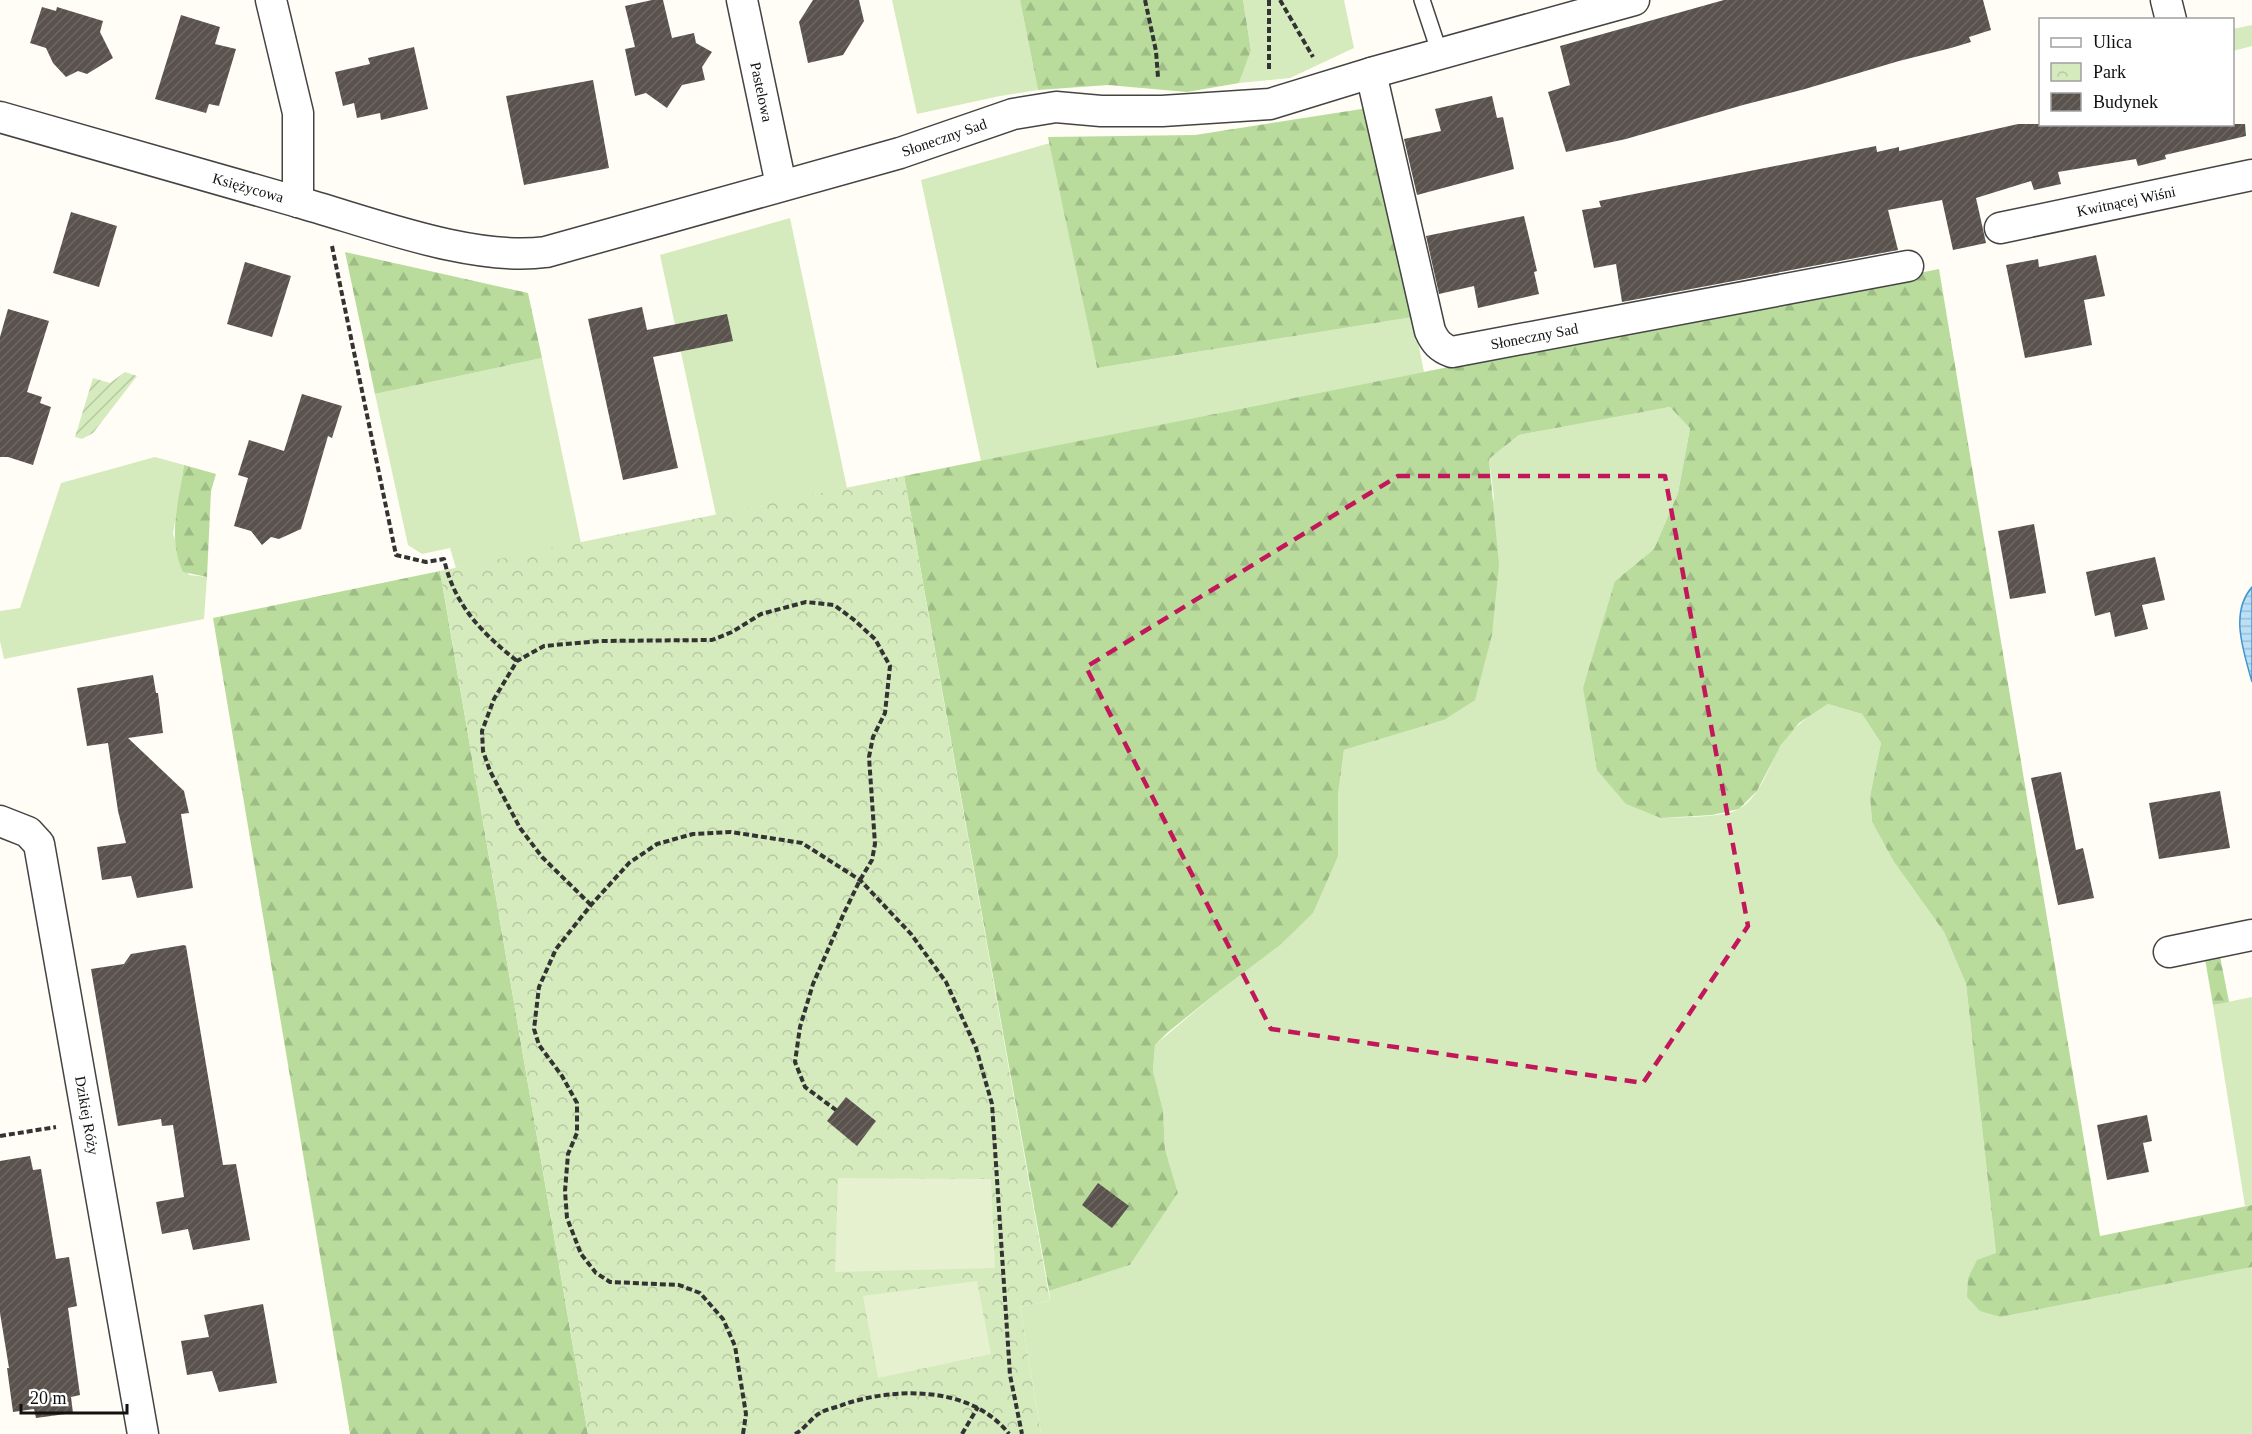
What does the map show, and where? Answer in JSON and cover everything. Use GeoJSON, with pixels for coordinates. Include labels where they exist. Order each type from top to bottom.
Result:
{"type":"FeatureCollection","features":[{"type":"Feature","properties":{"kind":"street","name":"Księżycowa"},"geometry":{"type":"LineString","coordinates":[[0,117],[298,202],[298,113],[271,0]]}},
{"type":"Feature","properties":{"kind":"street","name":"Pastelowa"},"geometry":{"type":"LineString","coordinates":[[742,0],[781,185]]}},
{"type":"Feature","properties":{"kind":"street","name":"Słoneczny Sad"},"geometry":{"type":"LineString","coordinates":[[298,202],[438,242],[525,254],[563,248],[900,153],[1013,114],[1056,107],[1101,111],[1162,111],[1270,104],[1371,73],[1634,0]]}},
{"type":"Feature","properties":{"kind":"street"},"geometry":{"type":"LineString","coordinates":[[2166,0],[2170,18]]}},
{"type":"Feature","properties":{"kind":"street","name":"Słoneczny Sad"},"geometry":{"type":"LineString","coordinates":[[1371,73],[1430,331],[1435,341],[1443,349],[1452,352],[1908,266]]}},
{"type":"Feature","properties":{"kind":"street","name":"Kwitnącej Wiśni"},"geometry":{"type":"LineString","coordinates":[[2000,228],[2252,175]]}},
{"type":"Feature","properties":{"kind":"street","name":"Dzikiej Róży"},"geometry":{"type":"LineString","coordinates":[[0,821],[28,832],[39,844],[143,1434]]}},
{"type":"Feature","properties":{"kind":"street"},"geometry":{"type":"LineString","coordinates":[[2169,952],[2252,935]]}},
{"type":"Feature","properties":{"kind":"lane"},"geometry":{"type":"LineString","coordinates":[[1422,0],[1440,54]]}},
{"type":"Feature","properties":{"kind":"path"},"geometry":{"type":"LineString","coordinates":[[1144,0],[1155,51],[1162,111]]}},
{"type":"Feature","properties":{"kind":"path"},"geometry":{"type":"LineString","coordinates":[[1269,0],[1270,104]]}},
{"type":"Feature","properties":{"kind":"path"},"geometry":{"type":"LineString","coordinates":[[1280,0],[1318,64],[1342,83]]}},
{"type":"Feature","properties":{"kind":"path"},"geometry":{"type":"LineString","coordinates":[[331,242],[396,555],[426,562],[444,559],[467,612],[486,636],[517,661]]}},
{"type":"Feature","properties":{"kind":"path"},"geometry":{"type":"LineString","coordinates":[[591,905],[542,857],[520,828],[490,771],[483,751],[482,731],[494,699],[517,661],[544,646],[600,641],[712,640],[732,632],[761,614],[806,602],[834,605],[853,619],[875,639],[890,666],[885,713],[873,737],[869,757],[874,852],[813,984],[800,1027],[795,1062],[805,1087],[836,1110]]}},
{"type":"Feature","properties":{"kind":"path"},"geometry":{"type":"LineString","coordinates":[[743,1434],[746,1414],[735,1346],[723,1319],[700,1293],[679,1285],[610,1282],[596,1273],[581,1254],[567,1218],[565,1191],[568,1154],[578,1133],[577,1104],[562,1076],[539,1045],[534,1029],[539,987],[556,950],[591,905],[629,863],[657,844],[693,834],[731,832],[802,843],[860,880],[911,934],[946,982],[976,1048],[992,1104],[1010,1375],[1022,1434]]}},
{"type":"Feature","properties":{"kind":"path"},"geometry":{"type":"LineString","coordinates":[[0,1136],[88,1122]]}},
{"type":"Feature","properties":{"kind":"path"},"geometry":{"type":"LineString","coordinates":[[795,1434],[820,1413],[881,1394],[907,1393],[940,1397],[978,1407],[1009,1434]]}},
{"type":"Feature","properties":{"kind":"path"},"geometry":{"type":"LineString","coordinates":[[962,1434],[978,1407]]}},
{"type":"Feature","properties":{"kind":"highlighted area"},"geometry":{"type":"Polygon","coordinates":[[[1398,476],[1665,476],[1748,926],[1643,1083],[1271,1029],[1086,667],[1398,476]]]}},
{"type":"Feature","properties":{"kind":"green space"},"geometry":{"type":"Polygon","coordinates":[[[892,0],[1020,0],[1038,90],[917,114],[892,0]]]}},
{"type":"Feature","properties":{"kind":"green space"},"geometry":{"type":"Polygon","coordinates":[[[1020,0],[1243,0],[1251,50],[1239,83],[1187,92],[1108,85],[1038,90],[1020,0]]]}},
{"type":"Feature","properties":{"kind":"green space"},"geometry":{"type":"Polygon","coordinates":[[[1243,0],[1344,0],[1354,48],[1290,78],[1239,83],[1251,49],[1243,0]]]}},
{"type":"Feature","properties":{"kind":"green space"},"geometry":{"type":"Polygon","coordinates":[[[2252,25],[2252,46],[2234,51],[2234,29],[2252,25]]]}},
{"type":"Feature","properties":{"kind":"green space"},"geometry":{"type":"Polygon","coordinates":[[[1368,108],[1413,317],[1097,368],[1048,137],[1195,135],[1368,108]]]}},
{"type":"Feature","properties":{"kind":"green space"},"geometry":{"type":"Polygon","coordinates":[[[1050,143],[1097,368],[1413,317],[1424,372],[981,461],[921,180],[1050,143]]]}},
{"type":"Feature","properties":{"kind":"green space"},"geometry":{"type":"Polygon","coordinates":[[[790,218],[847,488],[716,515],[660,255],[790,218]]]}},
{"type":"Feature","properties":{"kind":"green space"},"geometry":{"type":"Polygon","coordinates":[[[345,252],[528,293],[542,358],[375,394],[345,252]]]}},
{"type":"Feature","properties":{"kind":"green space"},"geometry":{"type":"Polygon","coordinates":[[[1939,269],[2100,1236],[2252,1205],[2252,1267],[2001,1317],[1980,1311],[1967,1297],[1968,1278],[1977,1260],[1996,1253],[1966,984],[1944,932],[1894,862],[1872,822],[1870,796],[1881,743],[1862,714],[1828,704],[1799,723],[1781,745],[1757,791],[1739,809],[1712,815],[1661,818],[1626,804],[1597,770],[1583,688],[1615,581],[1654,549],[1678,493],[1690,428],[1670,407],[1519,435],[1489,459],[1499,565],[1492,635],[1475,700],[1444,720],[1344,750],[1338,795],[1338,856],[1313,913],[1279,946],[1214,995],[1155,1045],[1153,1071],[1163,1110],[1165,1149],[1178,1193],[1130,1265],[1049,1291],[904,476],[1939,269]]]}},
{"type":"Feature","properties":{"kind":"green space"},"geometry":{"type":"Polygon","coordinates":[[[542,358],[581,543],[456,568],[450,548],[422,554],[408,545],[375,394],[542,358]]]}},
{"type":"Feature","properties":{"kind":"green space"},"geometry":{"type":"Polygon","coordinates":[[[125,372],[137,376],[93,433],[82,439],[75,437],[93,378],[110,383],[125,372]]]}},
{"type":"Feature","properties":{"kind":"green space"},"geometry":{"type":"Polygon","coordinates":[[[1670,407],[1690,427],[1678,493],[1654,549],[1615,581],[1661,818],[1713,816],[1739,809],[1753,797],[1785,740],[1795,728],[1828,704],[1862,714],[1881,743],[1870,796],[1872,822],[1894,862],[1944,932],[1966,984],[2001,1317],[2252,1267],[2252,1434],[1041,1434],[1020,1307],[1050,1301],[1049,1291],[1130,1265],[1178,1193],[1165,1149],[1163,1110],[1153,1071],[1155,1045],[1214,995],[1279,946],[1338,795],[1344,750],[1444,720],[1494,497],[1489,459],[1519,435],[1670,407]]]}},
{"type":"Feature","properties":{"kind":"green space"},"geometry":{"type":"Polygon","coordinates":[[[155,457],[184,465],[173,534],[189,575],[207,577],[204,619],[4,659],[0,641],[0,611],[20,608],[61,483],[155,457]]]}},
{"type":"Feature","properties":{"kind":"green space"},"geometry":{"type":"Polygon","coordinates":[[[184,465],[216,474],[211,491],[207,577],[183,572],[178,559],[175,532],[184,465]]]}},
{"type":"Feature","properties":{"kind":"green space"},"geometry":{"type":"Polygon","coordinates":[[[904,476],[1050,1301],[1020,1307],[1041,1434],[588,1434],[440,571],[904,476]]]}},
{"type":"Feature","properties":{"kind":"green space"},"geometry":{"type":"Polygon","coordinates":[[[440,571],[588,1434],[350,1434],[213,618],[440,571]]]}},
{"type":"Feature","properties":{"kind":"green space"},"geometry":{"type":"Polygon","coordinates":[[[2220,956],[2229,1002],[2213,1005],[2205,959],[2220,956]]]}},
{"type":"Feature","properties":{"kind":"green space"},"geometry":{"type":"Polygon","coordinates":[[[2252,997],[2252,1205],[2245,1206],[2213,1005],[2252,997]]]}},
{"type":"Feature","properties":{"kind":"green space"},"geometry":{"type":"Polygon","coordinates":[[[838,1178],[991,1179],[995,1268],[835,1272],[838,1178]]]}},
{"type":"Feature","properties":{"kind":"green space"},"geometry":{"type":"Polygon","coordinates":[[[977,1281],[991,1354],[878,1378],[863,1296],[977,1281]]]}},
{"type":"Feature","properties":{"kind":"water"},"geometry":{"type":"Polygon","coordinates":[[[2252,587],[2252,682],[2242,646],[2240,621],[2245,597],[2252,587]]]}},
{"type":"Feature","properties":{"kind":"building"},"geometry":{"type":"Polygon","coordinates":[[[663,0],[672,38],[694,33],[696,43],[712,52],[702,67],[705,80],[682,85],[667,108],[646,93],[635,96],[625,49],[635,47],[625,6],[663,0]]]}},
{"type":"Feature","properties":{"kind":"building"},"geometry":{"type":"Polygon","coordinates":[[[813,0],[859,0],[864,21],[843,55],[808,63],[799,22],[813,0]]]}},
{"type":"Feature","properties":{"kind":"building"},"geometry":{"type":"Polygon","coordinates":[[[1724,0],[1983,0],[1991,30],[1969,37],[1971,42],[1951,48],[1626,139],[1566,152],[1548,92],[1570,85],[1560,46],[1724,0]]]}},
{"type":"Feature","properties":{"kind":"building"},"geometry":{"type":"Polygon","coordinates":[[[42,7],[56,11],[57,7],[103,21],[100,32],[113,58],[87,74],[78,71],[66,77],[53,63],[46,48],[30,43],[42,7]]]}},
{"type":"Feature","properties":{"kind":"building"},"geometry":{"type":"Polygon","coordinates":[[[181,15],[220,27],[215,44],[236,49],[219,106],[209,104],[206,113],[155,99],[181,15]]]}},
{"type":"Feature","properties":{"kind":"building"},"geometry":{"type":"Polygon","coordinates":[[[414,47],[428,109],[381,120],[380,113],[357,118],[354,103],[343,106],[335,72],[370,64],[368,58],[414,47]]]}},
{"type":"Feature","properties":{"kind":"building"},"geometry":{"type":"Polygon","coordinates":[[[593,80],[609,168],[524,185],[506,96],[593,80]]]}},
{"type":"Feature","properties":{"kind":"building"},"geometry":{"type":"Polygon","coordinates":[[[1492,96],[1497,118],[1503,117],[1514,169],[1417,195],[1404,139],[1441,131],[1435,109],[1492,96]]]}},
{"type":"Feature","properties":{"kind":"building"},"geometry":{"type":"Polygon","coordinates":[[[2018,124],[2039,124],[2039,126],[2234,126],[2234,124],[2245,124],[2246,136],[2165,155],[2166,159],[2138,166],[2136,159],[2058,172],[2061,184],[2034,190],[2031,181],[1976,198],[1986,243],[1953,250],[1942,200],[1888,210],[1898,250],[1622,302],[1616,264],[1594,268],[1582,210],[1601,207],[1599,201],[1876,146],[1877,152],[1899,147],[1899,151],[2018,124]]]}},
{"type":"Feature","properties":{"kind":"building"},"geometry":{"type":"Polygon","coordinates":[[[71,212],[117,226],[99,287],[53,273],[71,212]]]}},
{"type":"Feature","properties":{"kind":"building"},"geometry":{"type":"Polygon","coordinates":[[[1524,216],[1537,271],[1534,272],[1539,294],[1478,308],[1474,286],[1439,294],[1426,236],[1524,216]]]}},
{"type":"Feature","properties":{"kind":"building"},"geometry":{"type":"Polygon","coordinates":[[[2096,255],[2105,296],[2084,300],[2092,345],[2025,358],[2006,265],[2038,259],[2039,267],[2096,255]]]}},
{"type":"Feature","properties":{"kind":"building"},"geometry":{"type":"Polygon","coordinates":[[[245,262],[291,276],[272,337],[227,324],[245,262]]]}},
{"type":"Feature","properties":{"kind":"building"},"geometry":{"type":"Polygon","coordinates":[[[642,307],[647,330],[727,314],[733,341],[653,357],[678,468],[623,480],[588,319],[642,307]]]}},
{"type":"Feature","properties":{"kind":"building"},"geometry":{"type":"Polygon","coordinates":[[[8,309],[49,321],[27,392],[42,397],[40,403],[51,407],[33,465],[8,457],[0,457],[0,337],[8,309]]]}},
{"type":"Feature","properties":{"kind":"building"},"geometry":{"type":"Polygon","coordinates":[[[302,394],[342,406],[332,438],[328,436],[301,529],[279,539],[271,537],[262,545],[251,531],[234,526],[248,478],[238,475],[249,440],[284,451],[302,394]]]}},
{"type":"Feature","properties":{"kind":"building"},"geometry":{"type":"Polygon","coordinates":[[[2034,524],[2046,593],[2010,599],[1998,531],[2034,524]]]}},
{"type":"Feature","properties":{"kind":"building"},"geometry":{"type":"Polygon","coordinates":[[[2155,557],[2165,600],[2142,605],[2148,629],[2115,637],[2110,612],[2095,616],[2086,572],[2155,557]]]}},
{"type":"Feature","properties":{"kind":"building"},"geometry":{"type":"Polygon","coordinates":[[[153,675],[156,693],[158,693],[163,733],[128,738],[184,791],[189,813],[181,814],[193,888],[137,898],[131,876],[102,880],[97,847],[126,843],[118,811],[108,743],[87,746],[77,688],[153,675]]]}},
{"type":"Feature","properties":{"kind":"building"},"geometry":{"type":"Polygon","coordinates":[[[2061,772],[2076,850],[2083,848],[2094,898],[2058,905],[2031,778],[2061,772]]]}},
{"type":"Feature","properties":{"kind":"building"},"geometry":{"type":"Polygon","coordinates":[[[2220,791],[2230,848],[2159,859],[2149,803],[2220,791]]]}},
{"type":"Feature","properties":{"kind":"building"},"geometry":{"type":"Polygon","coordinates":[[[184,945],[223,1165],[236,1164],[250,1240],[193,1250],[188,1229],[162,1234],[156,1202],[184,1197],[173,1125],[162,1126],[161,1119],[118,1126],[91,969],[124,964],[131,954],[184,945]]]}},
{"type":"Feature","properties":{"kind":"building"},"geometry":{"type":"Polygon","coordinates":[[[846,1097],[876,1121],[857,1146],[827,1121],[846,1097]]]}},
{"type":"Feature","properties":{"kind":"building"},"geometry":{"type":"Polygon","coordinates":[[[2147,1115],[2152,1141],[2143,1143],[2149,1172],[2107,1180],[2097,1125],[2147,1115]]]}},
{"type":"Feature","properties":{"kind":"building"},"geometry":{"type":"Polygon","coordinates":[[[30,1156],[33,1170],[41,1169],[56,1259],[69,1257],[77,1306],[68,1308],[80,1395],[71,1397],[73,1413],[36,1418],[34,1409],[13,1412],[0,1313],[0,1161],[30,1156]]]}},
{"type":"Feature","properties":{"kind":"building"},"geometry":{"type":"Polygon","coordinates":[[[1098,1183],[1129,1206],[1112,1228],[1082,1205],[1098,1183]]]}},
{"type":"Feature","properties":{"kind":"building"},"geometry":{"type":"Polygon","coordinates":[[[263,1304],[277,1383],[219,1392],[212,1371],[187,1375],[181,1341],[209,1337],[204,1315],[263,1304]]]}}]}
